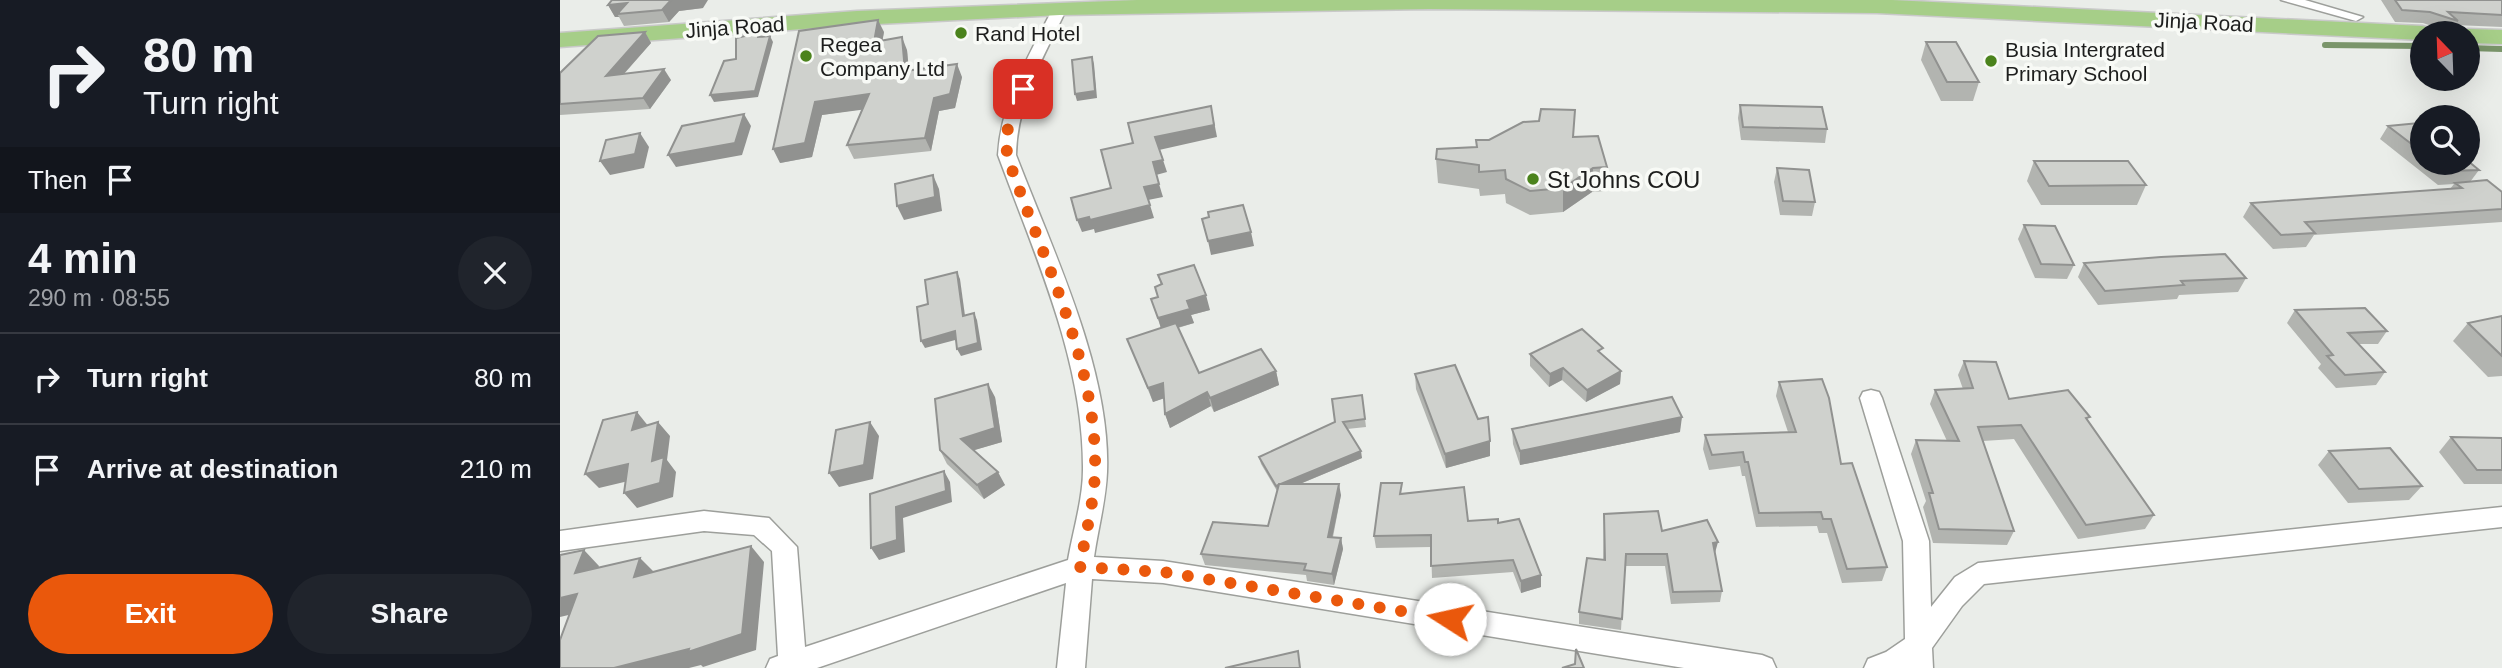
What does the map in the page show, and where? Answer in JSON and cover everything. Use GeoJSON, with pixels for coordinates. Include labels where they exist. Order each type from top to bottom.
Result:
{"type":"FeatureCollection","features":[{"type":"Feature","properties":{"kind":"main road","name":"Jinja Road"},"geometry":{"type":"LineString","coordinates":[[560,40],[857,18],[1060,8],[1429,2],[1685,2],[1877,6],[2359,24],[2410,31]]}},
{"type":"Feature","properties":{"kind":"main road"},"geometry":{"type":"LineString","coordinates":[[2480,36],[2502,37]]}},
{"type":"Feature","properties":{"kind":"street"},"geometry":{"type":"LineString","coordinates":[[2288,0],[2359,24]]}},
{"type":"Feature","properties":{"kind":"street"},"geometry":{"type":"LineString","coordinates":[[2350,0],[2359,24]]}},
{"type":"Feature","properties":{"kind":"street"},"geometry":{"type":"LineString","coordinates":[[1060,8],[1006,134],[1007,155],[1053,278],[1088,390],[1095,472],[1080,567],[1071,668]]}},
{"type":"Feature","properties":{"kind":"street"},"geometry":{"type":"LineString","coordinates":[[1871,398],[1916,541],[1919,657]]}},
{"type":"Feature","properties":{"kind":"street"},"geometry":{"type":"LineString","coordinates":[[1878,668],[1919,657],[1963,584],[1978,574],[1994,570],[2502,517]]}},
{"type":"Feature","properties":{"kind":"street"},"geometry":{"type":"LineString","coordinates":[[560,541],[704,521],[760,525],[784,547],[786,666],[1080,567],[1163,572],[1762,668]]}},
{"type":"Feature","properties":{"kind":"building"},"geometry":{"type":"Polygon","coordinates":[[[612,0],[671,0],[662,10],[617,14],[627,3],[608,5],[612,0]]]}},
{"type":"Feature","properties":{"kind":"building"},"geometry":{"type":"Polygon","coordinates":[[[2395,0],[2502,0],[2502,15],[2448,12],[2458,21],[2430,12],[2402,10],[2395,0]]]}},
{"type":"Feature","properties":{"kind":"building"},"geometry":{"type":"Polygon","coordinates":[[[878,20],[874,42],[902,37],[905,71],[957,64],[950,94],[934,98],[925,138],[847,145],[869,94],[815,102],[805,143],[773,149],[799,31],[878,20]]]}},
{"type":"Feature","properties":{"kind":"building"},"geometry":{"type":"Polygon","coordinates":[[[645,32],[606,76],[664,69],[643,98],[560,104],[560,73],[598,36],[645,32]]]}},
{"type":"Feature","properties":{"kind":"building"},"geometry":{"type":"Polygon","coordinates":[[[758,33],[758,37],[770,36],[755,91],[710,95],[724,61],[736,59],[736,38],[758,33]]]}},
{"type":"Feature","properties":{"kind":"building"},"geometry":{"type":"Polygon","coordinates":[[[1926,42],[1956,42],[1979,82],[1947,82],[1926,42]]]}},
{"type":"Feature","properties":{"kind":"building"},"geometry":{"type":"Polygon","coordinates":[[[1092,57],[1095,91],[1075,94],[1072,60],[1092,57]]]}},
{"type":"Feature","properties":{"kind":"building"},"geometry":{"type":"Polygon","coordinates":[[[1740,105],[1822,107],[1827,129],[1743,127],[1740,105]]]}},
{"type":"Feature","properties":{"kind":"building"},"geometry":{"type":"Polygon","coordinates":[[[1211,106],[1214,125],[1155,137],[1163,160],[1153,162],[1159,184],[1144,187],[1150,205],[1090,220],[1089,217],[1077,220],[1071,198],[1111,188],[1101,150],[1133,143],[1128,123],[1211,106]]]}},
{"type":"Feature","properties":{"kind":"building"},"geometry":{"type":"Polygon","coordinates":[[[1541,109],[1575,110],[1573,137],[1598,136],[1607,167],[1593,168],[1563,188],[1530,191],[1506,179],[1505,170],[1479,172],[1479,165],[1436,159],[1437,149],[1477,147],[1476,140],[1489,140],[1523,122],[1539,121],[1541,109]]]}},
{"type":"Feature","properties":{"kind":"building"},"geometry":{"type":"Polygon","coordinates":[[[744,114],[735,143],[668,155],[682,126],[744,114]]]}},
{"type":"Feature","properties":{"kind":"building"},"geometry":{"type":"Polygon","coordinates":[[[2410,124],[2410,143],[2388,126],[2410,124]]]}},
{"type":"Feature","properties":{"kind":"building"},"geometry":{"type":"Polygon","coordinates":[[[640,133],[635,154],[600,161],[606,140],[640,133]]]}},
{"type":"Feature","properties":{"kind":"building"},"geometry":{"type":"Polygon","coordinates":[[[2034,161],[2128,161],[2146,185],[2049,186],[2034,161]]]}},
{"type":"Feature","properties":{"kind":"building"},"geometry":{"type":"Polygon","coordinates":[[[1777,168],[1809,170],[1815,202],[1783,201],[1777,168]]]}},
{"type":"Feature","properties":{"kind":"building"},"geometry":{"type":"Polygon","coordinates":[[[933,175],[935,197],[897,206],[895,184],[933,175]]]}},
{"type":"Feature","properties":{"kind":"building"},"geometry":{"type":"Polygon","coordinates":[[[2487,180],[2502,192],[2502,209],[2305,222],[2315,233],[2281,235],[2251,203],[2462,188],[2455,183],[2487,180]]]}},
{"type":"Feature","properties":{"kind":"building"},"geometry":{"type":"Polygon","coordinates":[[[1243,205],[1251,232],[1208,241],[1202,219],[1209,217],[1208,212],[1243,205]]]}},
{"type":"Feature","properties":{"kind":"building"},"geometry":{"type":"Polygon","coordinates":[[[2024,225],[2055,226],[2074,265],[2041,264],[2024,225]]]}},
{"type":"Feature","properties":{"kind":"building"},"geometry":{"type":"Polygon","coordinates":[[[2225,254],[2246,278],[2181,281],[2184,285],[2105,291],[2084,263],[2161,257],[2225,254]]]}},
{"type":"Feature","properties":{"kind":"building"},"geometry":{"type":"Polygon","coordinates":[[[1194,265],[1206,295],[1187,301],[1190,309],[1158,318],[1151,299],[1158,297],[1155,287],[1162,284],[1158,275],[1194,265]]]}},
{"type":"Feature","properties":{"kind":"building"},"geometry":{"type":"Polygon","coordinates":[[[957,272],[963,316],[974,313],[978,343],[957,349],[955,331],[921,341],[917,307],[928,304],[925,280],[957,272]]]}},
{"type":"Feature","properties":{"kind":"building"},"geometry":{"type":"Polygon","coordinates":[[[2365,308],[2387,331],[2348,333],[2385,372],[2345,375],[2327,356],[2333,355],[2295,310],[2365,308]]]}},
{"type":"Feature","properties":{"kind":"building"},"geometry":{"type":"Polygon","coordinates":[[[2502,316],[2502,356],[2468,323],[2502,316]]]}},
{"type":"Feature","properties":{"kind":"building"},"geometry":{"type":"Polygon","coordinates":[[[1176,323],[1199,373],[1261,349],[1276,371],[1210,398],[1207,392],[1165,414],[1163,383],[1148,388],[1127,339],[1176,323]]]}},
{"type":"Feature","properties":{"kind":"building"},"geometry":{"type":"Polygon","coordinates":[[[1582,329],[1603,348],[1598,351],[1621,371],[1587,390],[1563,368],[1550,374],[1530,354],[1582,329]]]}},
{"type":"Feature","properties":{"kind":"building"},"geometry":{"type":"Polygon","coordinates":[[[1964,361],[1996,362],[2009,399],[2068,390],[2090,417],[2086,418],[2154,515],[2086,525],[2021,425],[1978,427],[2014,531],[1939,529],[1929,493],[1933,493],[1916,440],[1959,441],[1935,390],[1973,388],[1964,361]]]}},
{"type":"Feature","properties":{"kind":"building"},"geometry":{"type":"Polygon","coordinates":[[[1455,365],[1478,419],[1488,417],[1490,441],[1445,454],[1415,374],[1455,365]]]}},
{"type":"Feature","properties":{"kind":"building"},"geometry":{"type":"Polygon","coordinates":[[[1822,379],[1829,398],[1841,464],[1852,463],[1887,567],[1847,569],[1831,519],[1823,519],[1821,512],[1759,513],[1748,462],[1745,462],[1743,452],[1712,455],[1705,435],[1796,432],[1779,382],[1822,379]]]}},
{"type":"Feature","properties":{"kind":"building"},"geometry":{"type":"Polygon","coordinates":[[[988,384],[995,428],[961,439],[998,472],[977,485],[940,450],[935,399],[988,384]]]}},
{"type":"Feature","properties":{"kind":"building"},"geometry":{"type":"Polygon","coordinates":[[[1362,395],[1365,419],[1343,422],[1361,451],[1276,486],[1259,457],[1335,422],[1332,399],[1362,395]]]}},
{"type":"Feature","properties":{"kind":"building"},"geometry":{"type":"Polygon","coordinates":[[[1672,397],[1682,417],[1520,451],[1512,429],[1672,397]]]}},
{"type":"Feature","properties":{"kind":"building"},"geometry":{"type":"Polygon","coordinates":[[[637,412],[632,430],[658,422],[652,461],[664,457],[660,483],[624,493],[628,464],[585,474],[603,420],[637,412]]]}},
{"type":"Feature","properties":{"kind":"building"},"geometry":{"type":"Polygon","coordinates":[[[870,422],[864,465],[829,473],[836,430],[870,422]]]}},
{"type":"Feature","properties":{"kind":"building"},"geometry":{"type":"Polygon","coordinates":[[[2451,437],[2502,438],[2502,470],[2477,470],[2451,437]]]}},
{"type":"Feature","properties":{"kind":"building"},"geometry":{"type":"Polygon","coordinates":[[[2390,448],[2422,486],[2359,489],[2329,451],[2390,448]]]}},
{"type":"Feature","properties":{"kind":"building"},"geometry":{"type":"Polygon","coordinates":[[[944,471],[946,491],[896,507],[897,540],[871,548],[870,494],[944,471]]]}},
{"type":"Feature","properties":{"kind":"building"},"geometry":{"type":"Polygon","coordinates":[[[1381,483],[1402,483],[1400,494],[1464,487],[1468,521],[1498,519],[1498,523],[1519,519],[1541,575],[1521,581],[1513,560],[1431,566],[1431,535],[1374,536],[1381,483]]]}},
{"type":"Feature","properties":{"kind":"building"},"geometry":{"type":"Polygon","coordinates":[[[1279,484],[1339,484],[1328,537],[1341,538],[1332,574],[1304,570],[1306,564],[1201,554],[1213,522],[1268,526],[1279,484]]]}},
{"type":"Feature","properties":{"kind":"building"},"geometry":{"type":"Polygon","coordinates":[[[1658,511],[1662,531],[1707,520],[1718,542],[1713,543],[1722,591],[1673,592],[1667,554],[1626,554],[1622,619],[1579,612],[1587,558],[1605,560],[1604,514],[1658,511]]]}},
{"type":"Feature","properties":{"kind":"building"},"geometry":{"type":"Polygon","coordinates":[[[751,546],[742,634],[688,652],[689,649],[614,668],[560,668],[560,640],[577,594],[560,598],[560,555],[584,550],[575,573],[640,558],[634,577],[751,546]]]}},
{"type":"Feature","properties":{"kind":"building"},"geometry":{"type":"Polygon","coordinates":[[[1576,649],[1584,668],[1562,668],[1575,664],[1576,649]]]}},
{"type":"Feature","properties":{"kind":"building"},"geometry":{"type":"Polygon","coordinates":[[[1298,651],[1300,668],[1225,668],[1298,651]]]}},
{"type":"Feature","properties":{"kind":"waterway"},"geometry":{"type":"LineString","coordinates":[[2325,45],[2410,46]]}},
{"type":"Feature","properties":{"kind":"waterway"},"geometry":{"type":"LineString","coordinates":[[2480,48],[2502,49]]}},
{"type":"Feature","properties":{"kind":"place","name":"Rand Hotel"},"geometry":{"type":"Point","coordinates":[961,33]}},
{"type":"Feature","properties":{"kind":"place","name":"Regea Company Ltd"},"geometry":{"type":"Point","coordinates":[806,56]}},
{"type":"Feature","properties":{"kind":"place","name":"Busia Intergrated Primary School"},"geometry":{"type":"Point","coordinates":[1991,61]}},
{"type":"Feature","properties":{"kind":"place","name":"St Johns COU"},"geometry":{"type":"Point","coordinates":[1533,179]}},
{"type":"Feature","properties":{"kind":"route"},"geometry":{"type":"LineString","coordinates":[[1023,89],[1006,134],[1007,155],[1053,278],[1088,390],[1095,472],[1080,567],[1163,572],[1450,619]]}}]}
